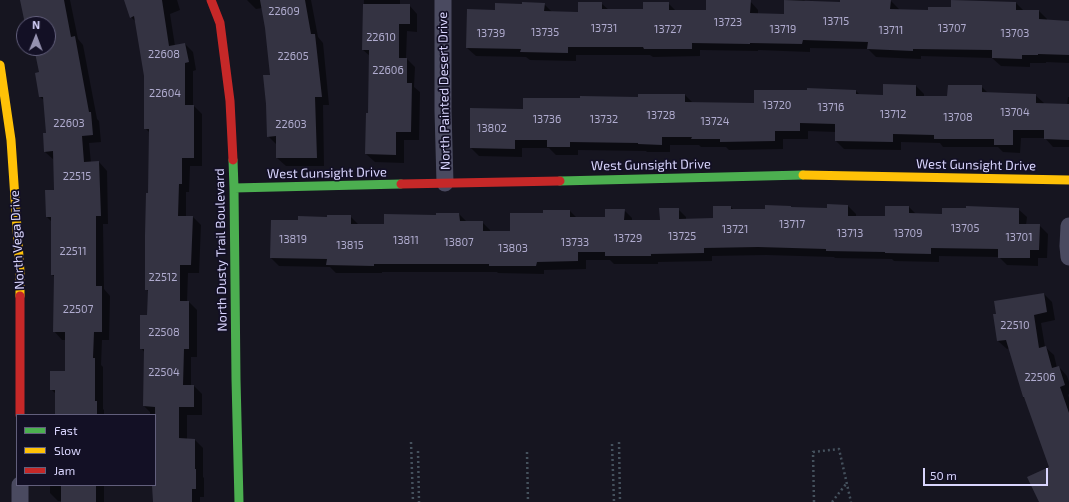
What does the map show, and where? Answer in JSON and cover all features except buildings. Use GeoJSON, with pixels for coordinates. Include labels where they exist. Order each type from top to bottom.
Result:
{"type":"FeatureCollection","features":[{"type":"Feature","properties":{"kind":"street","name":"North Dusty Trail Boulevard"},"geometry":{"type":"LineString","coordinates":[[211,0],[220,23],[230,101],[234,188],[239,502]]}},
{"type":"Feature","properties":{"kind":"street","name":"North Painted Desert Drive"},"geometry":{"type":"LineString","coordinates":[[443,0],[443,111],[445,182]]}},
{"type":"Feature","properties":{"kind":"street","name":"North Vega Drive"},"geometry":{"type":"LineString","coordinates":[[0,66],[10,140],[20,272],[20,414]]}},
{"type":"Feature","properties":{"kind":"street","name":"West Gunsight Drive"},"geometry":{"type":"LineString","coordinates":[[234,188],[445,182],[818,175],[1069,180]]}},
{"type":"Feature","properties":{"kind":"street"},"geometry":{"type":"LineString","coordinates":[[1069,226],[1069,257]]}},
{"type":"Feature","properties":{"kind":"street"},"geometry":{"type":"LineString","coordinates":[[20,486],[20,502]]}},
{"type":"Feature","properties":{"kind":"path"},"geometry":{"type":"LineString","coordinates":[[411,442],[412,502]]}},
{"type":"Feature","properties":{"kind":"path"},"geometry":{"type":"LineString","coordinates":[[619,442],[620,502]]}},
{"type":"Feature","properties":{"kind":"path"},"geometry":{"type":"LineString","coordinates":[[612,444],[614,502]]}},
{"type":"Feature","properties":{"kind":"path"},"geometry":{"type":"LineString","coordinates":[[814,502],[813,452],[839,449],[851,502]]}},
{"type":"Feature","properties":{"kind":"path"},"geometry":{"type":"LineString","coordinates":[[418,451],[419,502]]}},
{"type":"Feature","properties":{"kind":"path"},"geometry":{"type":"LineString","coordinates":[[527,452],[528,502]]}},
{"type":"Feature","properties":{"kind":"path"},"geometry":{"type":"LineString","coordinates":[[832,502],[846,483]]}},
{"type":"Feature","properties":{"kind":"traffic: fast"},"geometry":{"type":"LineString","coordinates":[[233,160],[239,502]]}},
{"type":"Feature","properties":{"kind":"traffic: fast"},"geometry":{"type":"LineString","coordinates":[[560,181],[803,175]]}},
{"type":"Feature","properties":{"kind":"traffic: fast"},"geometry":{"type":"LineString","coordinates":[[234,188],[401,184]]}},
{"type":"Feature","properties":{"kind":"traffic: slow"},"geometry":{"type":"LineString","coordinates":[[0,65],[11,140],[20,272],[20,296]]}},
{"type":"Feature","properties":{"kind":"traffic: slow"},"geometry":{"type":"LineString","coordinates":[[803,175],[1069,180]]}},
{"type":"Feature","properties":{"kind":"traffic: jam"},"geometry":{"type":"LineString","coordinates":[[211,0],[220,23],[230,101],[233,160]]}},
{"type":"Feature","properties":{"kind":"traffic: jam"},"geometry":{"type":"LineString","coordinates":[[401,184],[560,181]]}},
{"type":"Feature","properties":{"kind":"traffic: jam"},"geometry":{"type":"LineString","coordinates":[[20,296],[20,414]]}}]}
